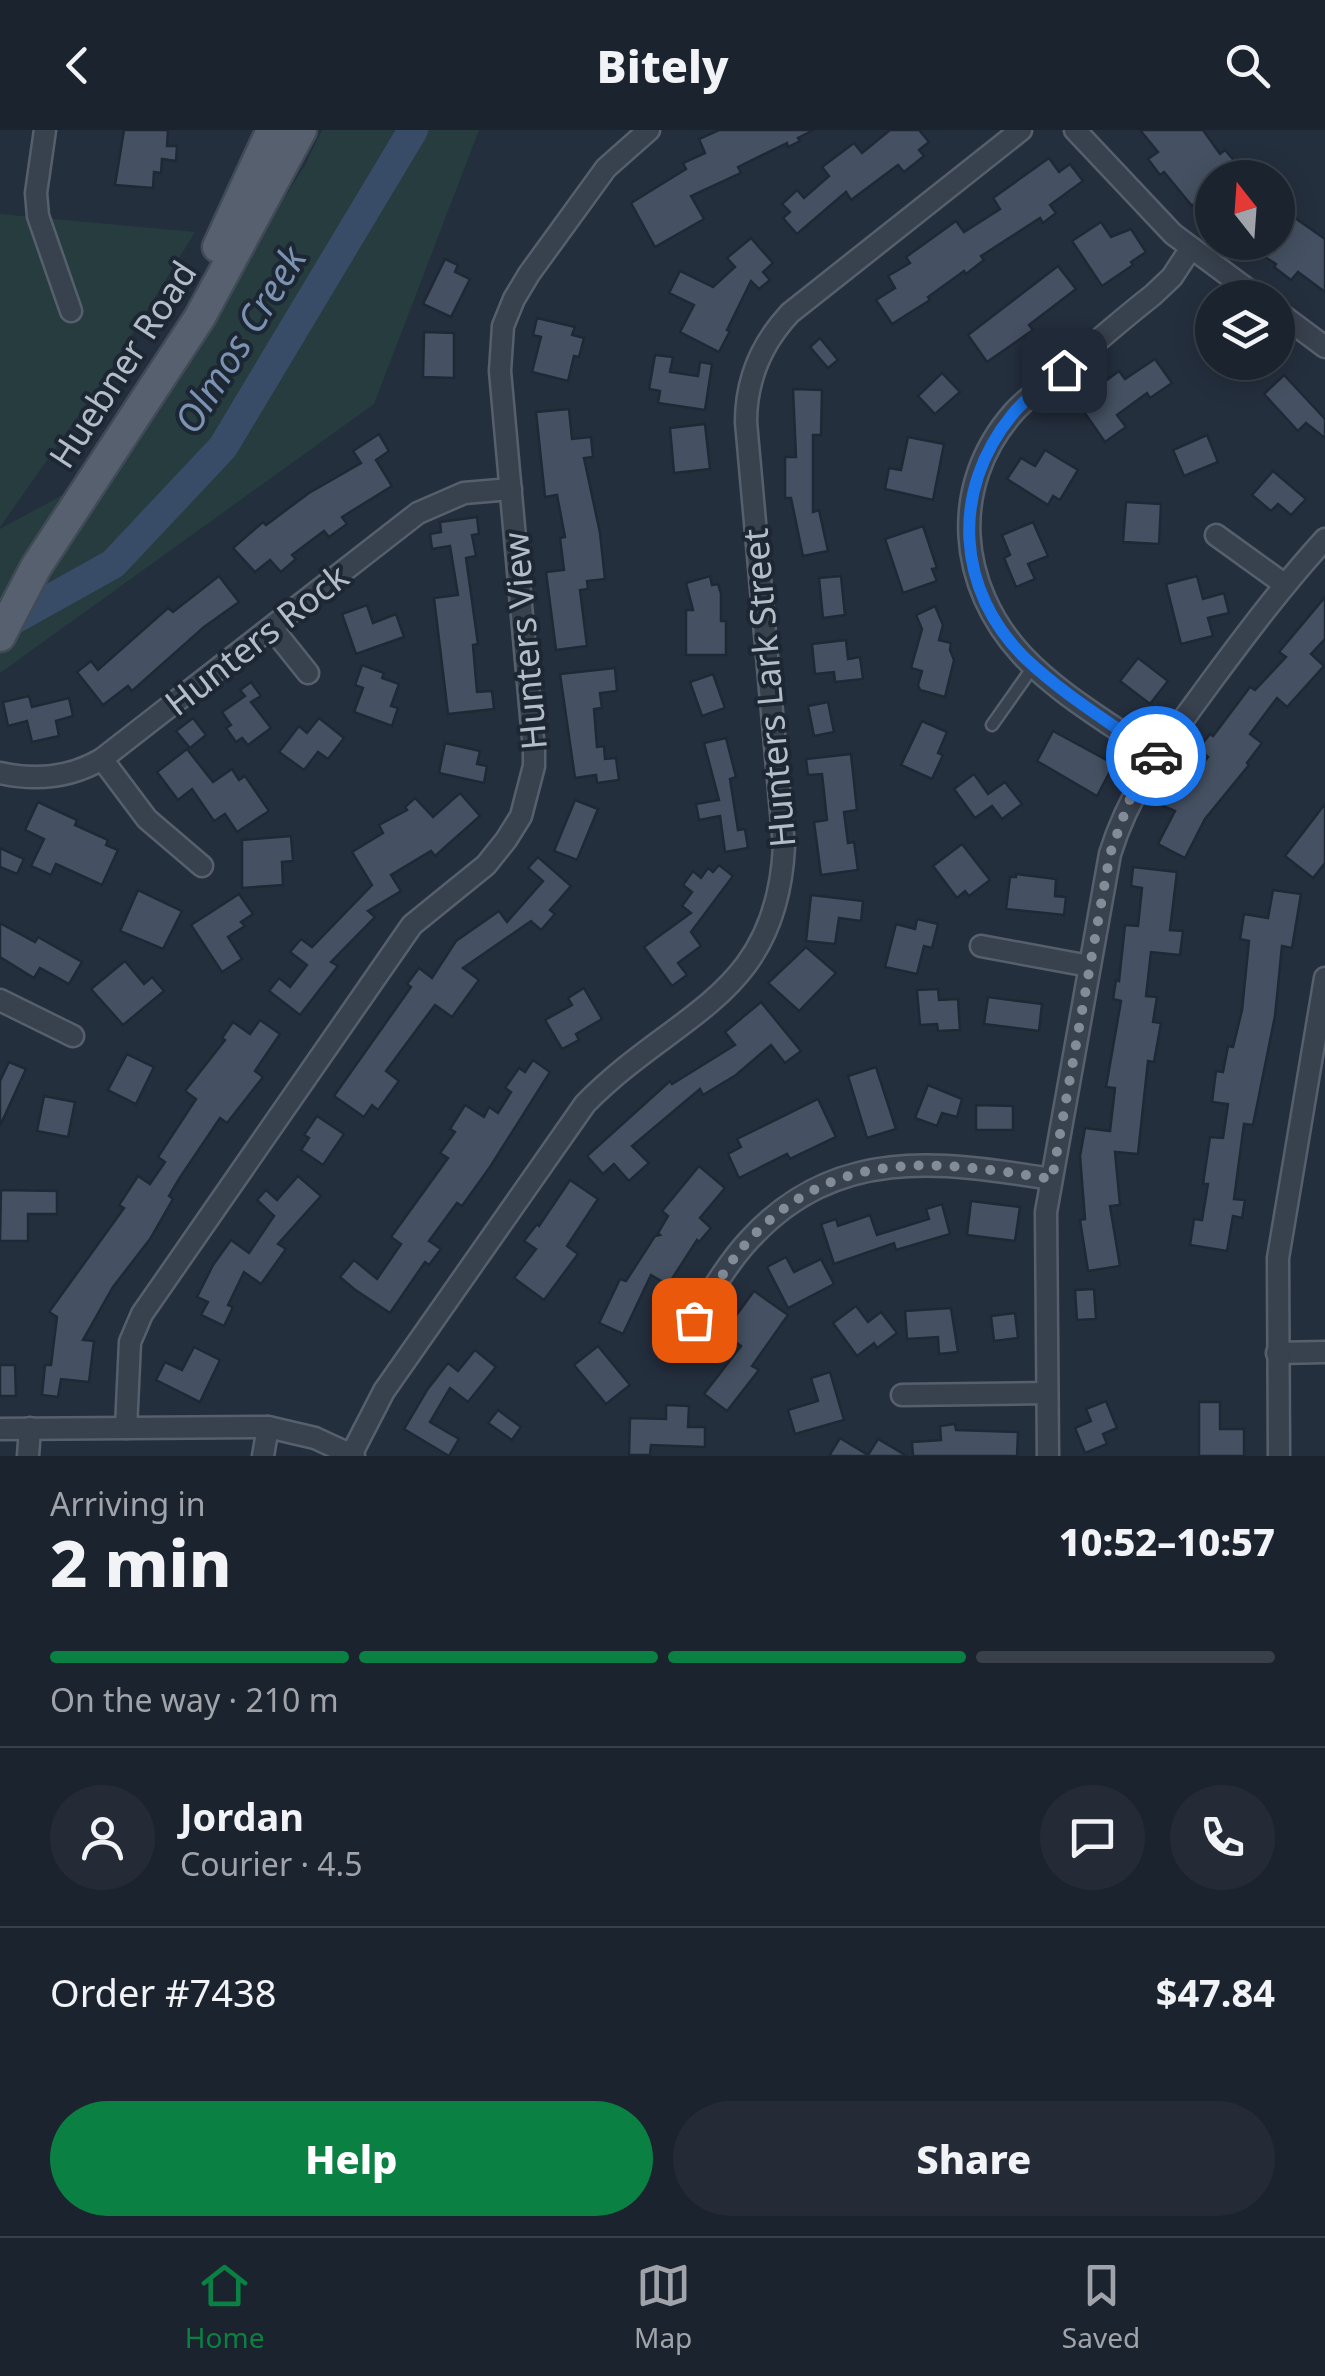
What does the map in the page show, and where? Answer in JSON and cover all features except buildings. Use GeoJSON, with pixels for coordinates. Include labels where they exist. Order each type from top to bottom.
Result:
{"type":"FeatureCollection","features":[{"type":"Feature","properties":{"kind":"main road","name":"Huebner Road"},"geometry":{"type":"LineString","coordinates":[[0,592],[212,260],[272,130]]}},
{"type":"Feature","properties":{"kind":"main road","name":"Huebner Road"},"geometry":{"type":"LineString","coordinates":[[0,636],[36,567],[223,277],[302,130]]}},
{"type":"Feature","properties":{"kind":"street"},"geometry":{"type":"LineString","coordinates":[[45,130],[36,193],[38,216],[71,311]]}},
{"type":"Feature","properties":{"kind":"street","name":"Hunters View"},"geometry":{"type":"LineString","coordinates":[[126,1428],[130,1342],[142,1314],[412,926],[486,864],[522,816],[534,750],[500,356],[504,326],[514,298],[606,168],[650,130]]}},
{"type":"Feature","properties":{"kind":"street","name":"Hunters Lark Street"},"geometry":{"type":"LineString","coordinates":[[352,1455],[384,1392],[586,1104],[612,1077],[730,988],[761,943],[782,874],[784,846],[746,422],[752,377],[763,349],[790,312],[1021,130]]}},
{"type":"Feature","properties":{"kind":"street"},"geometry":{"type":"LineString","coordinates":[[1075,130],[1173,234],[1234,280]]}},
{"type":"Feature","properties":{"kind":"street"},"geometry":{"type":"LineString","coordinates":[[1156,756],[1034,666],[1003,632],[986,602],[966,528],[975,477],[1013,412],[1153,296],[1172,277],[1191,248]]}},
{"type":"Feature","properties":{"kind":"street"},"geometry":{"type":"LineString","coordinates":[[1295,325],[1325,347]]}},
{"type":"Feature","properties":{"kind":"street","name":"Hunters Rock"},"geometry":{"type":"LineString","coordinates":[[0,772],[49,777],[86,768],[418,513],[464,493],[511,488]]}},
{"type":"Feature","properties":{"kind":"street"},"geometry":{"type":"LineString","coordinates":[[1216,534],[1284,584]]}},
{"type":"Feature","properties":{"kind":"street"},"geometry":{"type":"LineString","coordinates":[[1048,1456],[1046,1212],[1110,854],[1129,801],[1156,756],[1284,584],[1325,539]]}},
{"type":"Feature","properties":{"kind":"street"},"geometry":{"type":"LineString","coordinates":[[272,628],[308,673]]}},
{"type":"Feature","properties":{"kind":"street"},"geometry":{"type":"LineString","coordinates":[[102,759],[147,819],[202,866]]}},
{"type":"Feature","properties":{"kind":"street"},"geometry":{"type":"LineString","coordinates":[[982,946],[1089,966]]}},
{"type":"Feature","properties":{"kind":"street"},"geometry":{"type":"LineString","coordinates":[[1279,1456],[1278,1258],[1325,978]]}},
{"type":"Feature","properties":{"kind":"street"},"geometry":{"type":"LineString","coordinates":[[0,1000],[73,1036]]}},
{"type":"Feature","properties":{"kind":"street"},"geometry":{"type":"LineString","coordinates":[[677,1348],[751,1238],[810,1191],[864,1171],[917,1164],[975,1167],[1052,1179]]}},
{"type":"Feature","properties":{"kind":"street"},"geometry":{"type":"LineString","coordinates":[[1278,1353],[1325,1352]]}},
{"type":"Feature","properties":{"kind":"street"},"geometry":{"type":"LineString","coordinates":[[902,1395],[1046,1393]]}},
{"type":"Feature","properties":{"kind":"street"},"geometry":{"type":"LineString","coordinates":[[263,1456],[268,1427]]}},
{"type":"Feature","properties":{"kind":"street"},"geometry":{"type":"LineString","coordinates":[[0,1428],[268,1427],[315,1438],[352,1455]]}},
{"type":"Feature","properties":{"kind":"street"},"geometry":{"type":"LineString","coordinates":[[28,1456],[30,1428]]}},
{"type":"Feature","properties":{"kind":"lane"},"geometry":{"type":"LineString","coordinates":[[992,726],[1034,666]]}},
{"type":"Feature","properties":{"kind":"green space"},"geometry":{"type":"Polygon","coordinates":[[[322,130],[479,130],[374,404],[0,673],[0,529],[116,466],[305,165],[322,130]]]}},
{"type":"Feature","properties":{"kind":"green space"},"geometry":{"type":"Polygon","coordinates":[[[0,214],[195,232],[111,369],[0,527],[0,214]]]}},
{"type":"Feature","properties":{"kind":"waterway","name":"Olmos Creek"},"geometry":{"type":"LineString","coordinates":[[0,627],[113,564],[223,447],[413,130]]}},
{"type":"Feature","properties":{"kind":"way so far"},"geometry":{"type":"LineString","coordinates":[[694,1320],[751,1238],[792,1202],[839,1178],[890,1166],[943,1164],[1052,1179],[1110,854],[1129,801],[1156,756]]}},
{"type":"Feature","properties":{"kind":"route"},"geometry":{"type":"LineString","coordinates":[[1064,370],[1013,412],[975,477],[966,528],[973,565],[986,602],[1023,656],[1156,756]]}}]}
